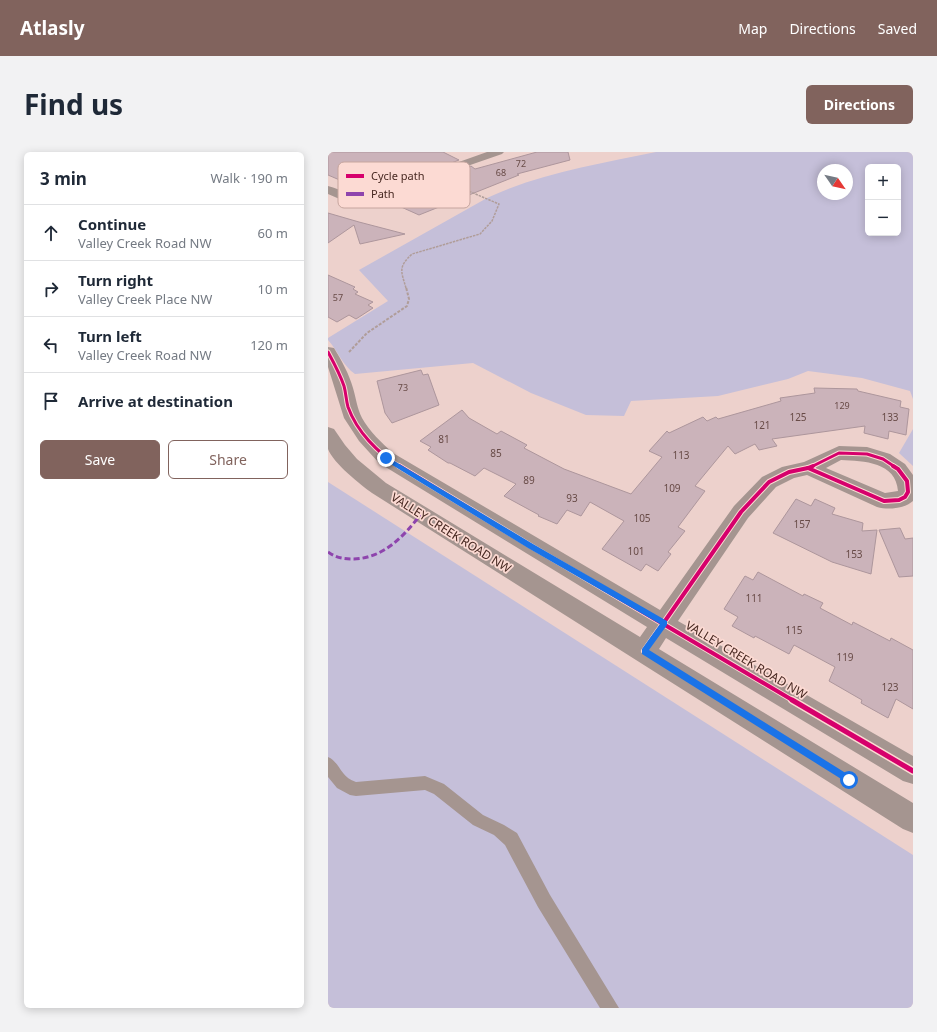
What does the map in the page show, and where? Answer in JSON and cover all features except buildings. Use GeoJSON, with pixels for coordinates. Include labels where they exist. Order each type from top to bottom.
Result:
{"type":"FeatureCollection","features":[{"type":"Feature","properties":{"kind":"street"},"geometry":{"type":"LineString","coordinates":[[462,162],[475,155],[498,152]]}},
{"type":"Feature","properties":{"kind":"street"},"geometry":{"type":"LineString","coordinates":[[328,190],[338,194]]}},
{"type":"Feature","properties":{"kind":"street","name":"VALLEY CREEK ROAD NW"},"geometry":{"type":"LineString","coordinates":[[331,356],[343,383],[349,411],[358,427],[369,441],[386,458],[531,546],[913,771]]}},
{"type":"Feature","properties":{"kind":"street","name":"VALLEY CREEK ROAD NW"},"geometry":{"type":"LineString","coordinates":[[328,434],[344,459],[362,476],[913,819]]}},
{"type":"Feature","properties":{"kind":"street"},"geometry":{"type":"LineString","coordinates":[[644,651],[742,512],[769,482],[789,472],[808,468]]}},
{"type":"Feature","properties":{"kind":"street"},"geometry":{"type":"LineString","coordinates":[[421,514],[445,494]]}},
{"type":"Feature","properties":{"kind":"street"},"geometry":{"type":"LineString","coordinates":[[510,569],[531,546]]}},
{"type":"Feature","properties":{"kind":"lane"},"geometry":{"type":"LineString","coordinates":[[328,764],[337,780],[346,787],[356,789],[425,783],[438,789],[478,820],[499,830],[511,839],[544,901],[610,1008]]}},
{"type":"Feature","properties":{"kind":"path"},"geometry":{"type":"LineString","coordinates":[[331,356],[347,354],[366,333],[407,306],[409,299],[401,268],[404,261],[418,252],[483,232],[499,207],[499,204],[470,192]]}},
{"type":"Feature","properties":{"kind":"shaded area"},"geometry":{"type":"Polygon","coordinates":[[[656,152],[913,152],[913,399],[910,391],[862,378],[808,371],[788,379],[718,396],[631,401],[624,416],[586,415],[531,393],[473,363],[355,374],[347,367],[328,338],[388,301],[359,270],[487,198],[507,189],[570,170],[656,152]]]}},
{"type":"Feature","properties":{"kind":"shaded area"},"geometry":{"type":"Polygon","coordinates":[[[913,429],[913,466],[899,453],[913,429]]]}},
{"type":"Feature","properties":{"kind":"shaded area"},"geometry":{"type":"Polygon","coordinates":[[[328,482],[913,855],[913,1008],[328,1008],[328,482]]]}},
{"type":"Feature","properties":{"kind":"marked path"},"geometry":{"type":"LineString","coordinates":[[328,552],[345,559],[376,555],[394,543],[421,514]]}},
{"type":"Feature","properties":{"kind":"cycle path"},"geometry":{"type":"LineString","coordinates":[[328,352],[340,376],[353,418],[365,436],[386,458],[531,546],[913,771]]}},
{"type":"Feature","properties":{"kind":"cycle path"},"geometry":{"type":"LineString","coordinates":[[644,651],[741,512],[769,482],[789,472],[808,468],[884,501],[899,500],[905,497],[908,492],[907,481],[898,469],[883,459],[867,454],[839,453],[808,468]]}},
{"type":"Feature","properties":{"kind":"route"},"geometry":{"type":"LineString","coordinates":[[386,458],[406,472],[664,623],[644,651],[849,780]]}}]}
